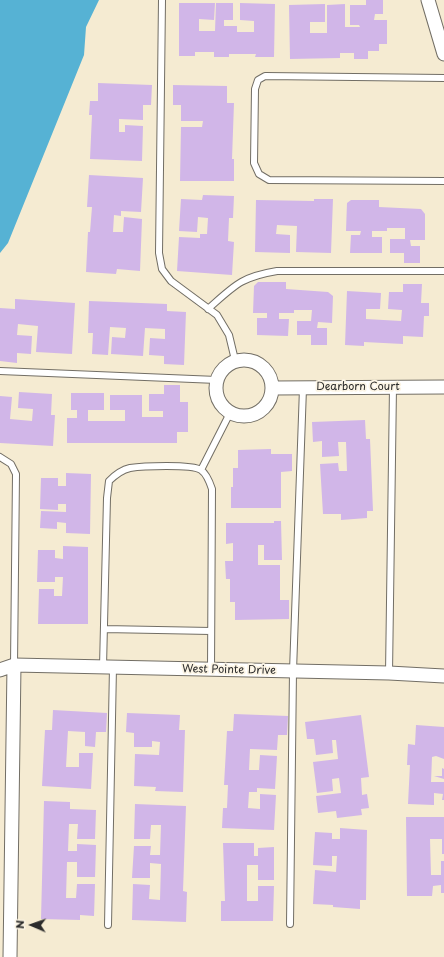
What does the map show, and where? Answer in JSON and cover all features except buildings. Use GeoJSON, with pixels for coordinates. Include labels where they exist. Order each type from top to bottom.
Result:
{"type":"FeatureCollection","features":[{"type":"Feature","properties":{"kind":"street"},"geometry":{"type":"LineString","coordinates":[[428,0],[444,54]]}},
{"type":"Feature","properties":{"kind":"street"},"geometry":{"type":"LineString","coordinates":[[235,360],[253,360],[261,364],[271,379],[272,388],[267,404],[254,414],[238,416],[230,413],[218,401],[216,393],[217,380],[222,370],[235,360]]}},
{"type":"Feature","properties":{"kind":"street","name":"Dearborn Court"},"geometry":{"type":"LineString","coordinates":[[272,388],[444,387]]}},
{"type":"Feature","properties":{"kind":"street"},"geometry":{"type":"LineString","coordinates":[[10,957],[14,665]]}},
{"type":"Feature","properties":{"kind":"street","name":"West Pointe Drive"},"geometry":{"type":"LineString","coordinates":[[0,670],[14,665],[389,673],[444,676]]}},
{"type":"Feature","properties":{"kind":"lane"},"geometry":{"type":"LineString","coordinates":[[162,0],[159,253],[162,269],[170,281],[217,315],[229,335],[235,360]]}},
{"type":"Feature","properties":{"kind":"lane"},"geometry":{"type":"LineString","coordinates":[[444,78],[265,76],[258,80],[255,89],[254,163],[259,174],[269,180],[444,181]]}},
{"type":"Feature","properties":{"kind":"lane"},"geometry":{"type":"LineString","coordinates":[[208,309],[239,282],[254,274],[277,271],[444,271]]}},
{"type":"Feature","properties":{"kind":"lane"},"geometry":{"type":"LineString","coordinates":[[0,371],[217,380]]}},
{"type":"Feature","properties":{"kind":"lane"},"geometry":{"type":"LineString","coordinates":[[389,673],[393,387]]}},
{"type":"Feature","properties":{"kind":"lane"},"geometry":{"type":"LineString","coordinates":[[290,924],[294,671],[303,388]]}},
{"type":"Feature","properties":{"kind":"lane"},"geometry":{"type":"LineString","coordinates":[[201,470],[230,413]]}},
{"type":"Feature","properties":{"kind":"lane"},"geometry":{"type":"LineString","coordinates":[[0,457],[11,464],[16,474],[14,665]]}},
{"type":"Feature","properties":{"kind":"lane"},"geometry":{"type":"LineString","coordinates":[[108,925],[108,667],[104,630],[107,498],[109,481],[119,472],[130,468],[185,466],[201,470],[208,478],[212,489],[210,669]]}},
{"type":"Feature","properties":{"kind":"lane"},"geometry":{"type":"LineString","coordinates":[[104,630],[211,631]]}},
{"type":"Feature","properties":{"kind":"water"},"geometry":{"type":"Polygon","coordinates":[[[0,0],[99,0],[86,27],[84,55],[8,243],[0,253],[0,0]]]}}]}
